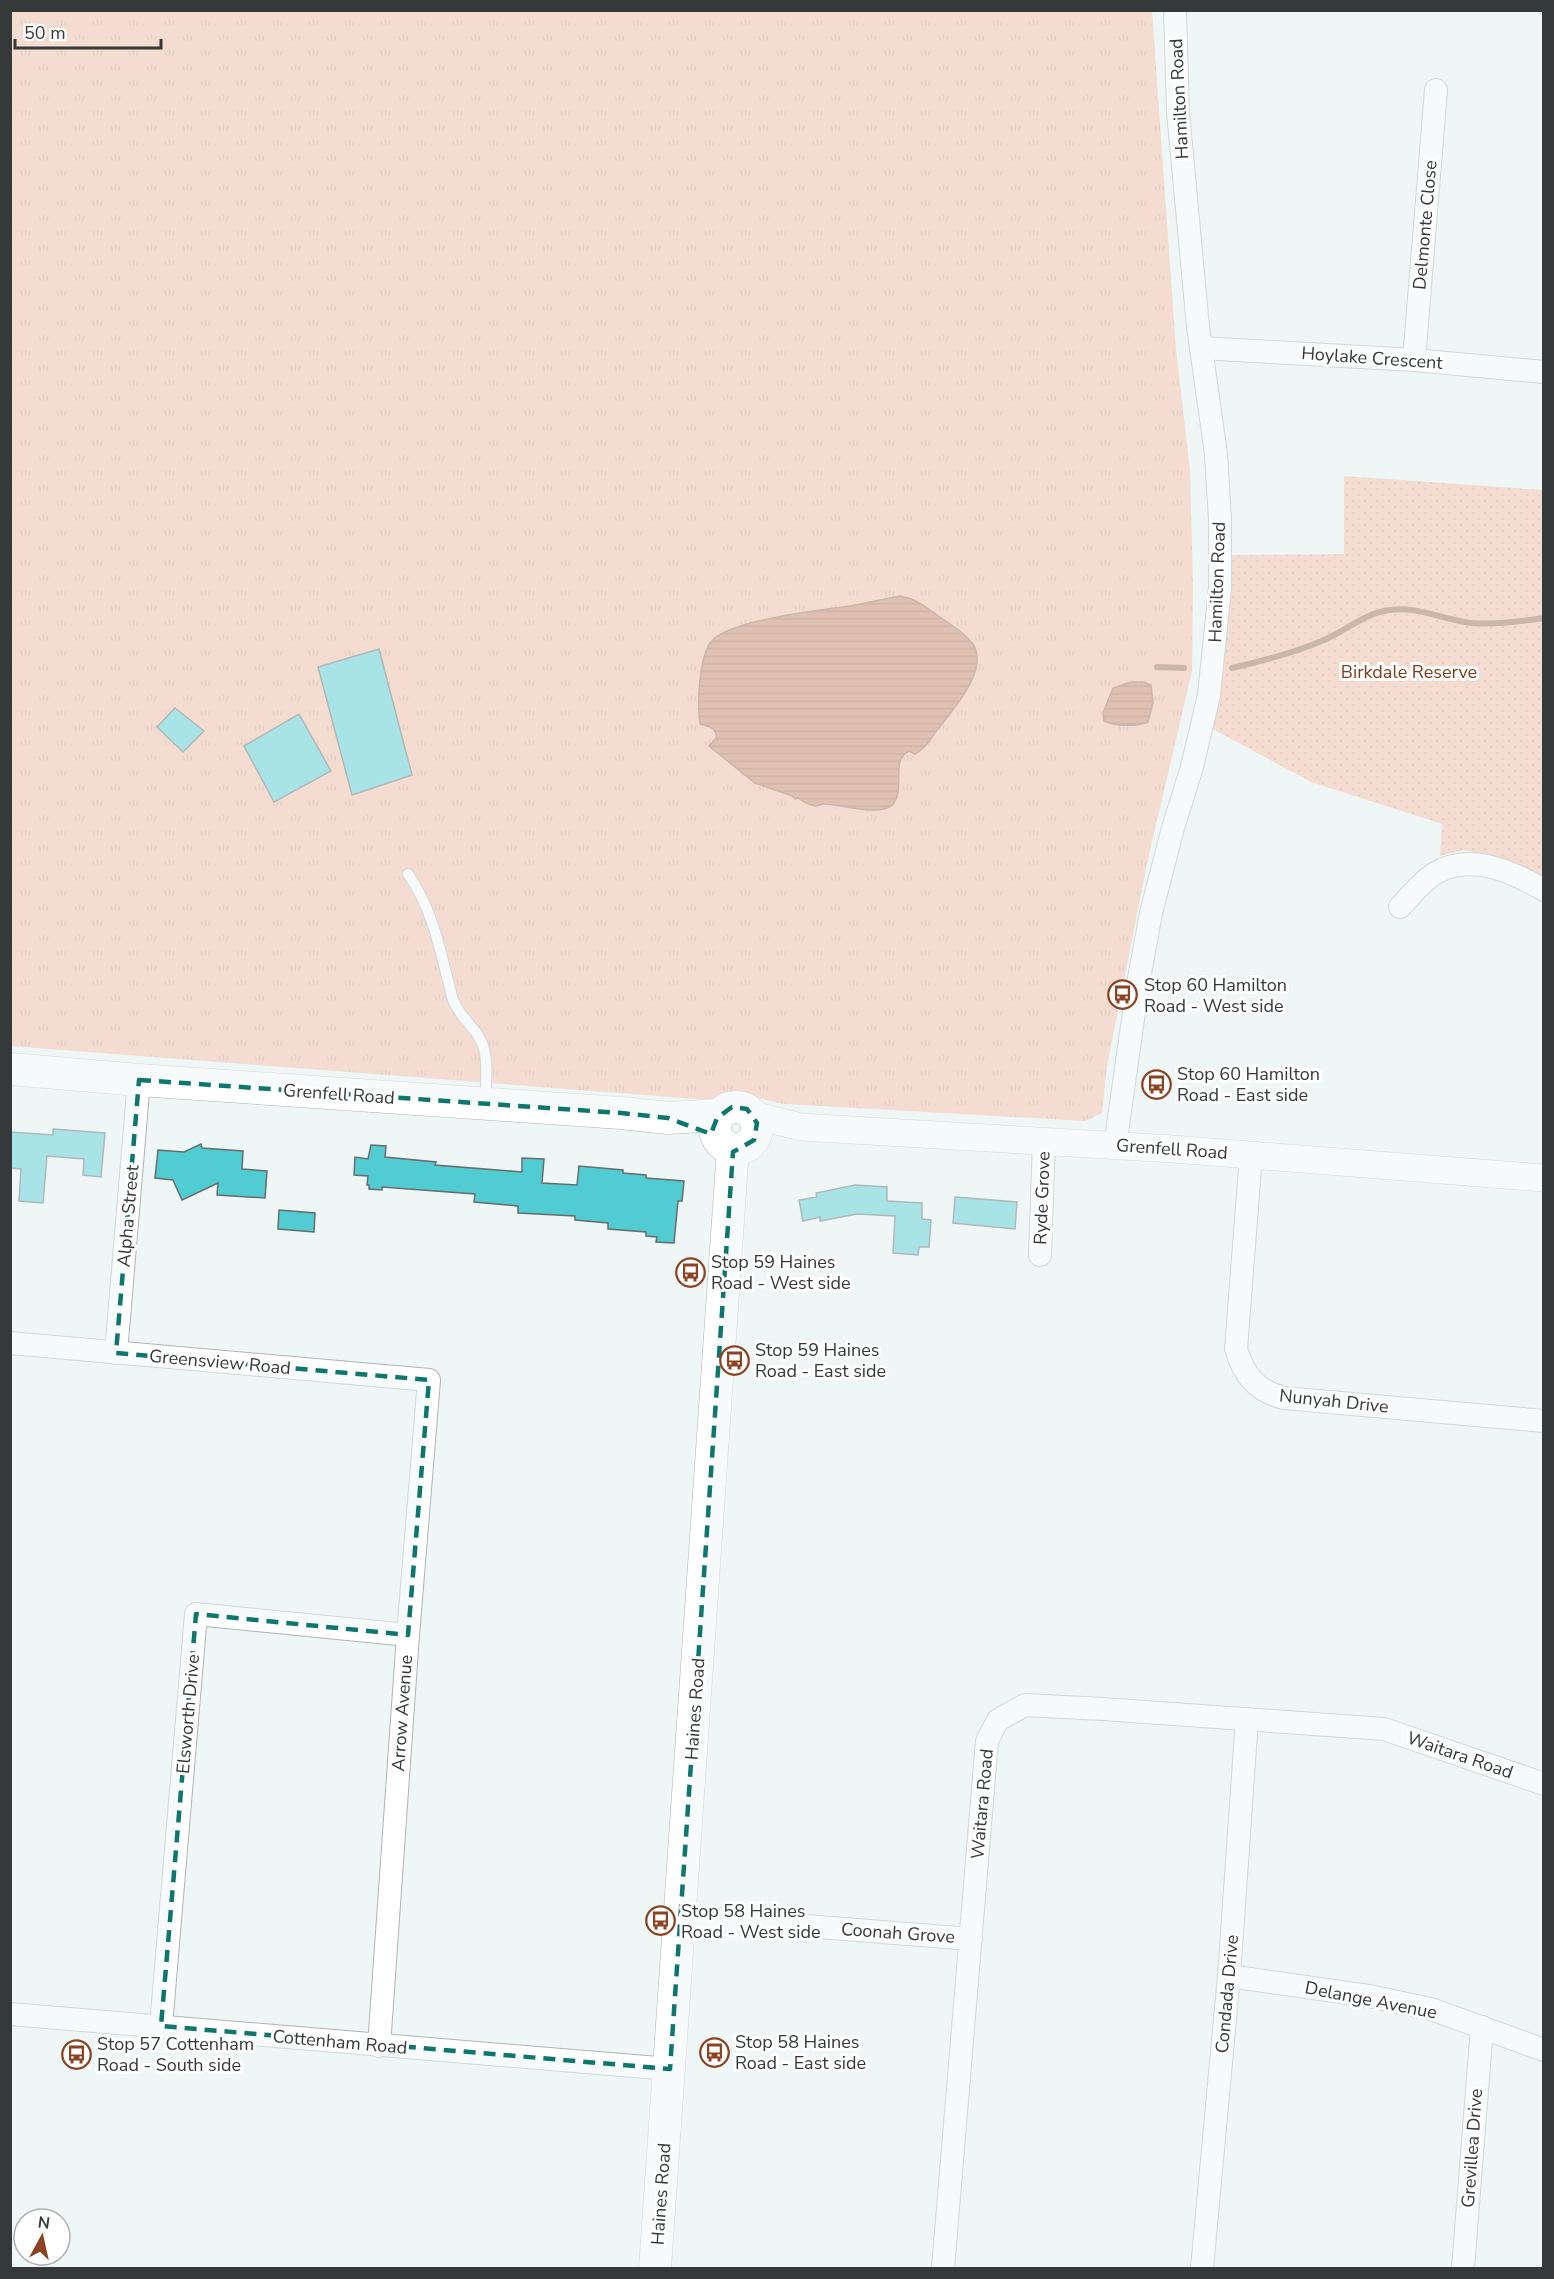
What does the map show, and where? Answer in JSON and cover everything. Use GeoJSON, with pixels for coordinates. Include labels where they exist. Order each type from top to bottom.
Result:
{"type":"FeatureCollection","features":[{"type":"Feature","properties":{"kind":"main road","name":"Grenfell Road"},"geometry":{"type":"LineString","coordinates":[[10,1069],[668,1118],[735,1130]]}},
{"type":"Feature","properties":{"kind":"main road","name":"Haines Road"},"geometry":{"type":"LineString","coordinates":[[655,2268],[735,1130]]}},
{"type":"Feature","properties":{"kind":"street","name":"Hamilton Road"},"geometry":{"type":"LineString","coordinates":[[1115,1146],[1138,984],[1151,913],[1173,828],[1192,767],[1209,695],[1220,588],[1220,519],[1216,454],[1201,348],[1178,112],[1175,10]]}},
{"type":"Feature","properties":{"kind":"street","name":"Delmonte Close"},"geometry":{"type":"LineString","coordinates":[[1414,360],[1436,90]]}},
{"type":"Feature","properties":{"kind":"street","name":"Hoylake Crescent"},"geometry":{"type":"LineString","coordinates":[[1201,348],[1414,360],[1544,372]]}},
{"type":"Feature","properties":{"kind":"street"},"geometry":{"type":"LineString","coordinates":[[1400,907],[1434,874],[1462,863],[1490,865],[1544,890]]}},
{"type":"Feature","properties":{"kind":"street","name":"Alpha Street"},"geometry":{"type":"LineString","coordinates":[[116,1353],[139,1080]]}},
{"type":"Feature","properties":{"kind":"street","name":"Grenfell Road"},"geometry":{"type":"LineString","coordinates":[[735,1130],[801,1127],[1044,1141],[1544,1178]]}},
{"type":"Feature","properties":{"kind":"street","name":"Ryde Grove"},"geometry":{"type":"LineString","coordinates":[[1040,1255],[1044,1141]]}},
{"type":"Feature","properties":{"kind":"street","name":"Nunyah Drive"},"geometry":{"type":"LineString","coordinates":[[1251,1155],[1236,1349],[1243,1371],[1259,1387],[1272,1395],[1284,1398],[1544,1421]]}},
{"type":"Feature","properties":{"kind":"street","name":"Greensview Road"},"geometry":{"type":"LineString","coordinates":[[10,1343],[429,1380]]}},
{"type":"Feature","properties":{"kind":"street","name":"Arrow Avenue"},"geometry":{"type":"LineString","coordinates":[[379,2046],[408,1635],[429,1380]]}},
{"type":"Feature","properties":{"kind":"street","name":"Elsworth Drive"},"geometry":{"type":"LineString","coordinates":[[160,2026],[196,1614],[408,1635]]}},
{"type":"Feature","properties":{"kind":"street","name":"Waitara Road"},"geometry":{"type":"LineString","coordinates":[[943,2268],[987,1741],[998,1720],[1024,1705],[1384,1729],[1544,1784]]}},
{"type":"Feature","properties":{"kind":"street","name":"Condada Drive"},"geometry":{"type":"LineString","coordinates":[[1202,2268],[1229,1976],[1248,1719]]}},
{"type":"Feature","properties":{"kind":"street","name":"Coonah Grove"},"geometry":{"type":"LineString","coordinates":[[680,1916],[971,1939]]}},
{"type":"Feature","properties":{"kind":"street","name":"Delange Avenue"},"geometry":{"type":"LineString","coordinates":[[1229,1976],[1379,1998],[1431,2009],[1544,2050]]}},
{"type":"Feature","properties":{"kind":"street","name":"Cottenham Road"},"geometry":{"type":"LineString","coordinates":[[10,2014],[670,2069]]}},
{"type":"Feature","properties":{"kind":"street","name":"Grevillea Drive"},"geometry":{"type":"LineString","coordinates":[[1463,2268],[1482,2027]]}},
{"type":"Feature","properties":{"kind":"lane"},"geometry":{"type":"LineString","coordinates":[[408,874],[422,894],[429,910],[458,1012],[479,1036],[484,1048],[486,1104]]}},
{"type":"Feature","properties":{"kind":"highlighted area"},"geometry":{"type":"Polygon","coordinates":[[[139,1080],[621,1113],[668,1118],[711,1134],[717,1118],[732,1107],[747,1109],[757,1123],[754,1140],[733,1152],[670,2069],[161,2026],[196,1614],[408,1635],[429,1380],[116,1353],[139,1080]]]}},
{"type":"Feature","properties":{"kind":"green space"},"geometry":{"type":"Polygon","coordinates":[[[10,11],[1152,11],[1176,349],[1190,470],[1193,584],[1192,671],[1148,859],[1107,1066],[1102,1113],[1085,1121],[784,1104],[736,1093],[709,1100],[11,1046],[10,11]]]}},
{"type":"Feature","properties":{"kind":"green space","name":"Birkdale Reserve"},"geometry":{"type":"Polygon","coordinates":[[[1344,476],[1543,490],[1543,880],[1491,855],[1464,850],[1440,856],[1442,824],[1311,782],[1213,729],[1224,664],[1232,555],[1344,554],[1344,476]]]}},
{"type":"Feature","properties":{"kind":"shaded area"},"geometry":{"type":"Polygon","coordinates":[[[900,596],[921,604],[957,628],[972,643],[977,663],[969,686],[927,744],[915,754],[909,751],[903,756],[899,769],[898,792],[892,805],[879,810],[869,810],[823,804],[810,805],[798,798],[795,799],[755,783],[709,746],[717,737],[713,729],[700,724],[700,682],[706,651],[710,643],[719,635],[734,628],[776,617],[900,596]]]}},
{"type":"Feature","properties":{"kind":"shaded area"},"geometry":{"type":"Polygon","coordinates":[[[1131,682],[1151,685],[1153,703],[1148,722],[1126,725],[1104,721],[1103,713],[1113,688],[1131,682]]]}},
{"type":"Feature","properties":{"kind":"building"},"geometry":{"type":"Polygon","coordinates":[[[379,649],[412,775],[352,795],[318,667],[379,649]]]}},
{"type":"Feature","properties":{"kind":"building"},"geometry":{"type":"Polygon","coordinates":[[[175,708],[204,731],[183,752],[157,727],[175,708]]]}},
{"type":"Feature","properties":{"kind":"building"},"geometry":{"type":"Polygon","coordinates":[[[299,714],[331,771],[274,802],[244,746],[299,714]]]}},
{"type":"Feature","properties":{"kind":"building"},"geometry":{"type":"Polygon","coordinates":[[[53,1129],[105,1133],[101,1177],[83,1175],[84,1159],[47,1156],[43,1203],[19,1201],[21,1169],[10,1168],[10,1132],[53,1135],[53,1129]]]}},
{"type":"Feature","properties":{"kind":"building"},"geometry":{"type":"Polygon","coordinates":[[[201,1144],[202,1148],[243,1151],[242,1169],[267,1171],[265,1198],[217,1195],[218,1183],[182,1200],[173,1180],[155,1178],[158,1150],[184,1152],[201,1144]]]}},
{"type":"Feature","properties":{"kind":"building"},"geometry":{"type":"Polygon","coordinates":[[[371,1145],[386,1146],[385,1157],[436,1162],[435,1165],[522,1172],[522,1158],[544,1159],[542,1183],[577,1185],[579,1166],[623,1170],[623,1173],[646,1175],[646,1178],[684,1181],[682,1201],[678,1201],[674,1243],[656,1242],[657,1237],[646,1236],[646,1232],[608,1229],[608,1223],[575,1220],[575,1216],[518,1213],[518,1206],[474,1202],[475,1194],[382,1187],[382,1190],[369,1189],[368,1176],[354,1175],[355,1157],[368,1159],[371,1145]]]}},
{"type":"Feature","properties":{"kind":"building"},"geometry":{"type":"Polygon","coordinates":[[[855,1185],[887,1187],[887,1201],[922,1203],[922,1219],[931,1220],[929,1247],[919,1247],[918,1255],[893,1253],[895,1216],[857,1214],[820,1221],[820,1217],[803,1221],[799,1200],[817,1197],[816,1193],[855,1185]]]}},
{"type":"Feature","properties":{"kind":"building"},"geometry":{"type":"Polygon","coordinates":[[[955,1197],[1017,1202],[1015,1229],[953,1223],[955,1197]]]}},
{"type":"Feature","properties":{"kind":"building"},"geometry":{"type":"Polygon","coordinates":[[[279,1210],[315,1213],[314,1232],[278,1229],[279,1210]]]}},
{"type":"Feature","properties":{"kind":"waterway"},"geometry":{"type":"LineString","coordinates":[[1232,668],[1301,649],[1381,611],[1411,610],[1480,624],[1544,618]]}},
{"type":"Feature","properties":{"kind":"waterway"},"geometry":{"type":"LineString","coordinates":[[1157,667],[1184,668]]}},
{"type":"Feature","properties":{"kind":"place","name":"Stop 60 Hamilton Road - West side"},"geometry":{"type":"Point","coordinates":[1123,995]}},
{"type":"Feature","properties":{"kind":"place","name":"Stop 60 Hamilton Road - East side"},"geometry":{"type":"Point","coordinates":[1156,1084]}},
{"type":"Feature","properties":{"kind":"place","name":"Stop 59 Haines Road - West side"},"geometry":{"type":"Point","coordinates":[690,1272]}},
{"type":"Feature","properties":{"kind":"place","name":"Stop 59 Haines Road - East side"},"geometry":{"type":"Point","coordinates":[734,1360]}},
{"type":"Feature","properties":{"kind":"place","name":"Stop 58 Haines Road - West side"},"geometry":{"type":"Point","coordinates":[660,1921]}},
{"type":"Feature","properties":{"kind":"place","name":"Stop 58 Haines Road - East side"},"geometry":{"type":"Point","coordinates":[714,2052]}},
{"type":"Feature","properties":{"kind":"place","name":"Stop 57 Cottenham Road - South side"},"geometry":{"type":"Point","coordinates":[76,2054]}}]}
